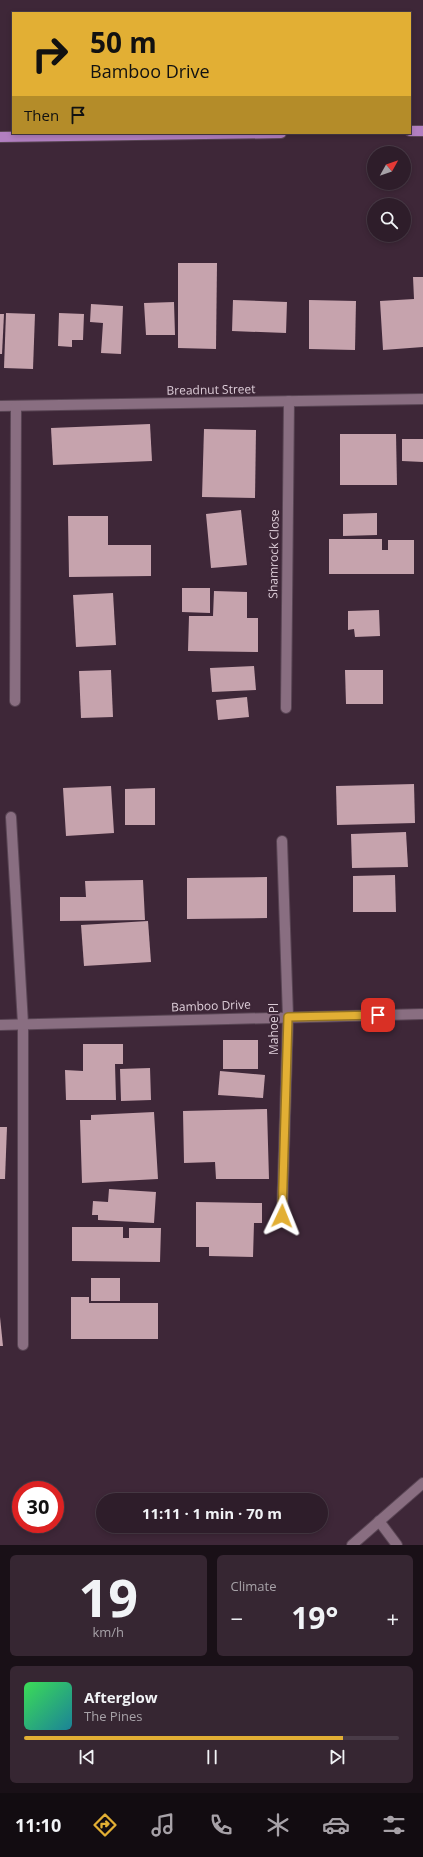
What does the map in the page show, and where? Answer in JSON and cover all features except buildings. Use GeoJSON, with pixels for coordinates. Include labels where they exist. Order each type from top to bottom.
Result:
{"type":"FeatureCollection","features":[{"type":"Feature","properties":{"kind":"main road"},"geometry":{"type":"LineString","coordinates":[[411,131],[423,131]]}},
{"type":"Feature","properties":{"kind":"main road"},"geometry":{"type":"LineString","coordinates":[[0,137],[211,134]]}},
{"type":"Feature","properties":{"kind":"street","name":"Breadnut Street"},"geometry":{"type":"LineString","coordinates":[[0,406],[423,399]]}},
{"type":"Feature","properties":{"kind":"street","name":"Shamrock Close"},"geometry":{"type":"LineString","coordinates":[[286,708],[289,401]]}},
{"type":"Feature","properties":{"kind":"street"},"geometry":{"type":"LineString","coordinates":[[15,700],[16,406]]}},
{"type":"Feature","properties":{"kind":"street"},"geometry":{"type":"LineString","coordinates":[[11,817],[23,1024],[23,1346]]}},
{"type":"Feature","properties":{"kind":"street","name":"Mahoe Pl"},"geometry":{"type":"LineString","coordinates":[[282,842],[288,1017],[282,1216]]}},
{"type":"Feature","properties":{"kind":"street","name":"Bamboo Drive"},"geometry":{"type":"LineString","coordinates":[[0,1025],[423,1014]]}},
{"type":"Feature","properties":{"kind":"street"},"geometry":{"type":"LineString","coordinates":[[352,1545],[423,1483]]}},
{"type":"Feature","properties":{"kind":"street"},"geometry":{"type":"LineString","coordinates":[[379,1521],[397,1545]]}},
{"type":"Feature","properties":{"kind":"route"},"geometry":{"type":"LineString","coordinates":[[282,1216],[288,1017],[378,1015]]}}]}
